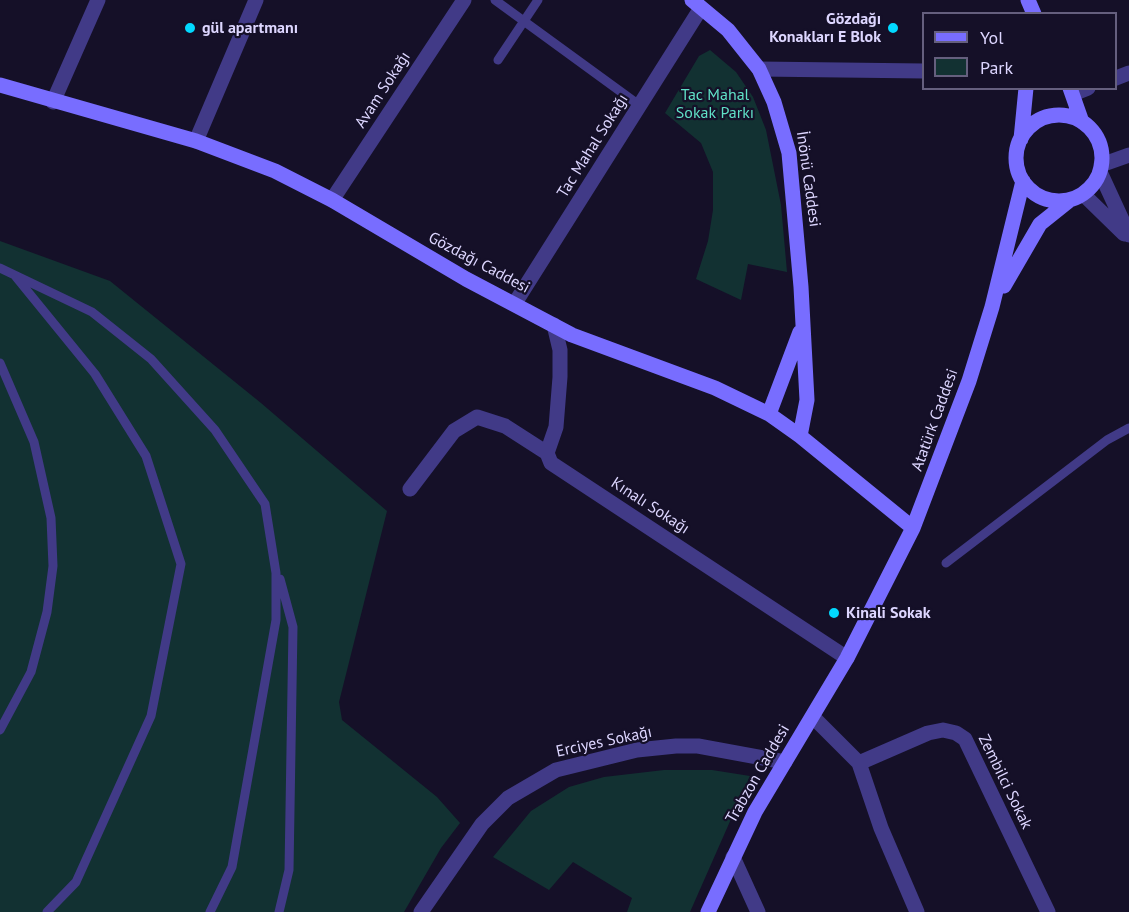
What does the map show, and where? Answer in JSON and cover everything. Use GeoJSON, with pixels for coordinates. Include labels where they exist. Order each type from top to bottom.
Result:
{"type":"FeatureCollection","features":[{"type":"Feature","properties":{"kind":"street"},"geometry":{"type":"LineString","coordinates":[[53,102],[98,0]]}},
{"type":"Feature","properties":{"kind":"street"},"geometry":{"type":"LineString","coordinates":[[196,141],[256,0]]}},
{"type":"Feature","properties":{"kind":"street","name":"Avam Sokağı"},"geometry":{"type":"LineString","coordinates":[[332,200],[464,0]]}},
{"type":"Feature","properties":{"kind":"street","name":"İnönü Caddesi"},"geometry":{"type":"LineString","coordinates":[[697,4],[728,30],[759,69],[774,102],[789,153],[807,400],[800,436]]}},
{"type":"Feature","properties":{"kind":"street","name":"Tac Mahal Sokağı"},"geometry":{"type":"LineString","coordinates":[[515,303],[639,105],[697,4]]}},
{"type":"Feature","properties":{"kind":"street"},"geometry":{"type":"LineString","coordinates":[[759,69],[922,71]]}},
{"type":"Feature","properties":{"kind":"street","name":"Gözdağı Caddesi"},"geometry":{"type":"LineString","coordinates":[[0,86],[196,141],[274,171],[332,200],[457,273],[582,339],[715,388],[768,414],[800,436],[913,528]]}},
{"type":"Feature","properties":{"kind":"street"},"geometry":{"type":"LineString","coordinates":[[1026,90],[1017,160],[1023,181],[1042,198],[1056,201],[1077,197]]}},
{"type":"Feature","properties":{"kind":"street"},"geometry":{"type":"LineString","coordinates":[[1072,92],[1082,122]]}},
{"type":"Feature","properties":{"kind":"street"},"geometry":{"type":"LineString","coordinates":[[1021,139],[1028,129],[1046,118],[1068,117],[1082,122],[1100,143],[1101,168],[1129,235]]}},
{"type":"Feature","properties":{"kind":"street"},"geometry":{"type":"LineString","coordinates":[[992,307],[1040,224],[1094,184],[1101,168],[1129,155]]}},
{"type":"Feature","properties":{"kind":"street","name":"Atatürk Caddesi"},"geometry":{"type":"LineString","coordinates":[[848,658],[913,528],[965,392],[992,307],[1023,181]]}},
{"type":"Feature","properties":{"kind":"street"},"geometry":{"type":"LineString","coordinates":[[1077,197],[1129,240]]}},
{"type":"Feature","properties":{"kind":"street"},"geometry":{"type":"LineString","coordinates":[[768,414],[784,380],[803,323]]}},
{"type":"Feature","properties":{"kind":"street"},"geometry":{"type":"LineString","coordinates":[[546,453],[556,427],[559,403],[560,350],[554,325]]}},
{"type":"Feature","properties":{"kind":"street","name":"Kınalı Sokağı"},"geometry":{"type":"LineString","coordinates":[[410,489],[454,430],[477,417],[505,426],[546,453],[551,463],[848,658]]}},
{"type":"Feature","properties":{"kind":"street","name":"Trabzon Caddesi"},"geometry":{"type":"LineString","coordinates":[[708,912],[733,857],[785,762],[848,658]]}},
{"type":"Feature","properties":{"kind":"street"},"geometry":{"type":"LineString","coordinates":[[813,717],[859,763],[880,828],[917,912]]}},
{"type":"Feature","properties":{"kind":"street","name":"Zembilci Sokak"},"geometry":{"type":"LineString","coordinates":[[859,763],[928,733],[943,730],[957,733],[965,739],[1048,912]]}},
{"type":"Feature","properties":{"kind":"street","name":"Erciyes Sokağı"},"geometry":{"type":"LineString","coordinates":[[421,912],[482,824],[508,798],[556,770],[637,750],[676,746],[698,746],[785,762]]}},
{"type":"Feature","properties":{"kind":"street"},"geometry":{"type":"LineString","coordinates":[[733,857],[758,912]]}},
{"type":"Feature","properties":{"kind":"lane"},"geometry":{"type":"LineString","coordinates":[[495,0],[639,105]]}},
{"type":"Feature","properties":{"kind":"lane"},"geometry":{"type":"LineString","coordinates":[[498,60],[538,0]]}},
{"type":"Feature","properties":{"kind":"lane"},"geometry":{"type":"LineString","coordinates":[[0,268],[92,312],[151,359],[215,430],[266,504],[274,556],[293,627],[289,870],[279,912]]}},
{"type":"Feature","properties":{"kind":"lane"},"geometry":{"type":"LineString","coordinates":[[12,273],[96,374],[146,456],[181,564],[151,716],[76,882],[47,912]]}},
{"type":"Feature","properties":{"kind":"lane"},"geometry":{"type":"LineString","coordinates":[[0,363],[34,442],[51,518],[53,566],[47,612],[31,672],[0,730]]}},
{"type":"Feature","properties":{"kind":"lane"},"geometry":{"type":"LineString","coordinates":[[946,563],[1107,440],[1129,428]]}},
{"type":"Feature","properties":{"kind":"lane"},"geometry":{"type":"LineString","coordinates":[[210,912],[232,867],[256,735],[276,620],[274,556]]}},
{"type":"Feature","properties":{"kind":"green space","name":"Tac Mahal Sokak Parkı"},"geometry":{"type":"Polygon","coordinates":[[[710,50],[736,72],[753,97],[766,130],[781,205],[787,272],[748,264],[741,300],[696,279],[708,241],[713,210],[713,172],[701,143],[665,113],[699,56],[710,50]]]}},
{"type":"Feature","properties":{"kind":"green space"},"geometry":{"type":"Polygon","coordinates":[[[0,241],[110,281],[261,403],[387,511],[339,702],[342,720],[437,797],[460,823],[441,848],[404,912],[0,912],[0,241]]]}},
{"type":"Feature","properties":{"kind":"green space"},"geometry":{"type":"Polygon","coordinates":[[[664,770],[712,770],[750,776],[690,912],[627,912],[632,898],[573,862],[549,890],[493,857],[531,811],[569,787],[604,777],[664,770]]]}},
{"type":"Feature","properties":{"kind":"place","name":"gül apartmanı"},"geometry":{"type":"Point","coordinates":[190,28]}},
{"type":"Feature","properties":{"kind":"place","name":"Gözdağı Konakları E Blok"},"geometry":{"type":"Point","coordinates":[893,28]}},
{"type":"Feature","properties":{"kind":"place","name":"Kinali Sokak"},"geometry":{"type":"Point","coordinates":[834,613]}}]}
